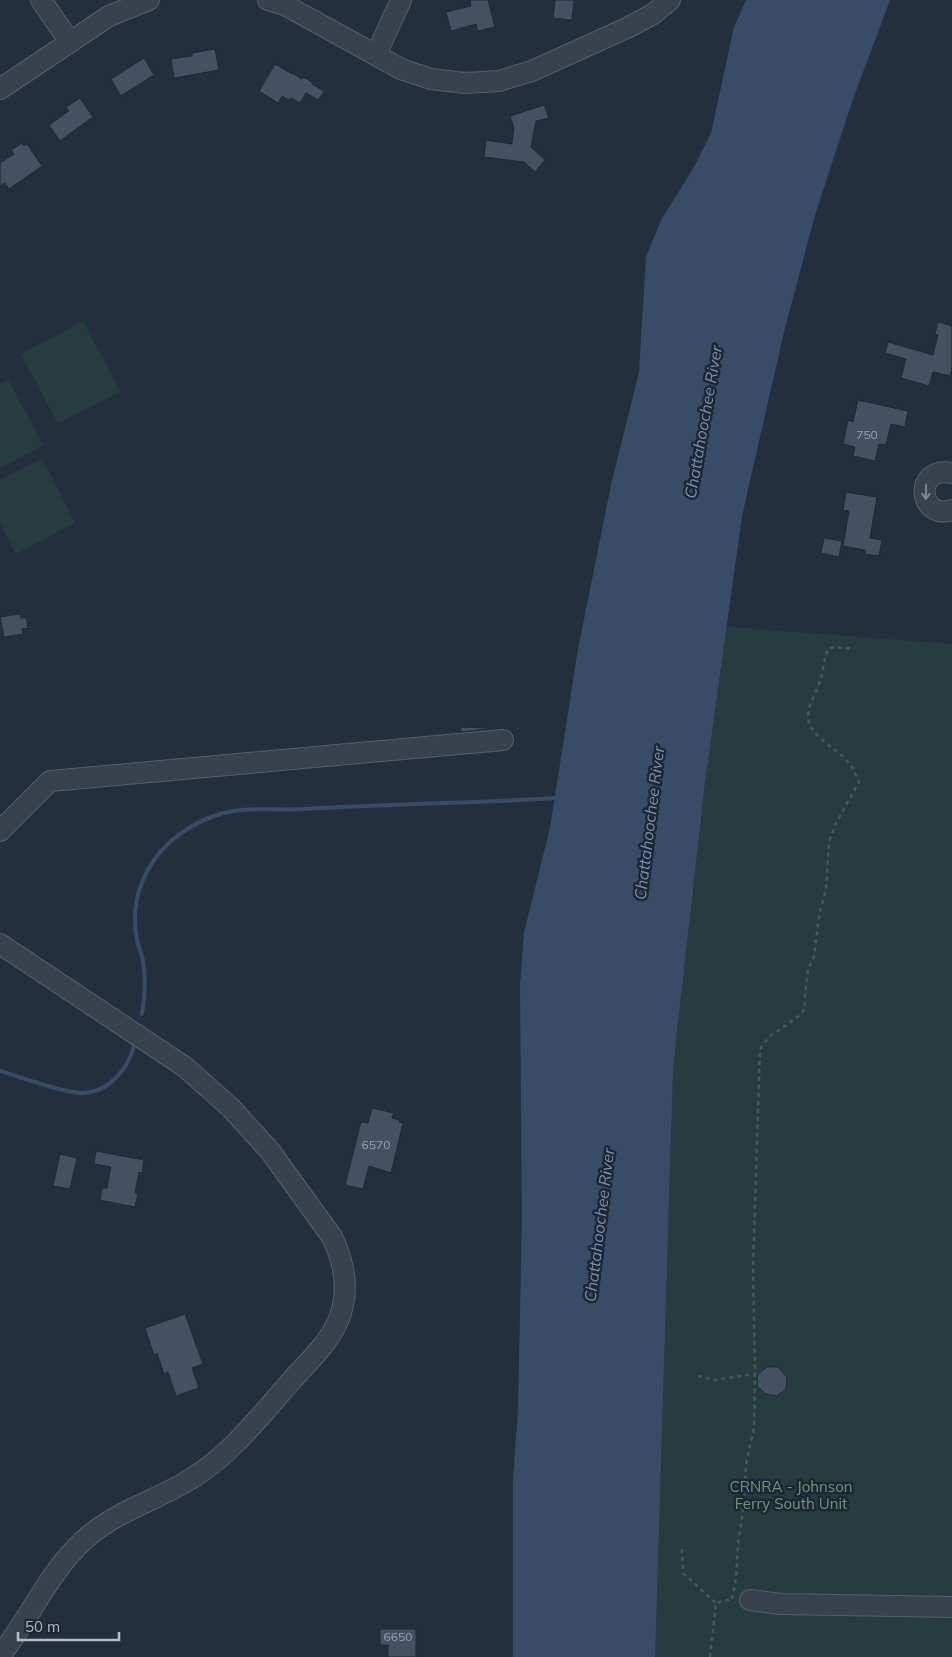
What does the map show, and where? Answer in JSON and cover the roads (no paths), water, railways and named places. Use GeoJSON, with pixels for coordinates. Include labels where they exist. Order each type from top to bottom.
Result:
{"type":"FeatureCollection","features":[{"type":"Feature","properties":{"kind":"street"},"geometry":{"type":"LineString","coordinates":[[41,0],[70,42]]}},
{"type":"Feature","properties":{"kind":"street"},"geometry":{"type":"LineString","coordinates":[[0,89],[108,16],[149,0]]}},
{"type":"Feature","properties":{"kind":"street"},"geometry":{"type":"LineString","coordinates":[[268,0],[285,5],[400,69],[431,80],[465,84],[499,81],[532,71],[629,27],[653,14],[670,0]]}},
{"type":"Feature","properties":{"kind":"street"},"geometry":{"type":"LineString","coordinates":[[376,55],[401,0]]}},
{"type":"Feature","properties":{"kind":"street"},"geometry":{"type":"LineString","coordinates":[[952,473],[944,471],[934,474],[927,481],[924,490],[925,500],[931,508],[940,512],[952,510]]}},
{"type":"Feature","properties":{"kind":"street"},"geometry":{"type":"LineString","coordinates":[[0,831],[50,781],[503,740]]}},
{"type":"Feature","properties":{"kind":"street"},"geometry":{"type":"LineString","coordinates":[[0,944],[185,1067],[231,1108],[270,1151],[332,1237],[344,1267],[345,1285],[338,1321],[326,1342],[236,1443],[215,1462],[190,1480],[161,1496],[122,1513],[101,1526],[84,1540],[56,1571],[14,1639],[0,1656]]}},
{"type":"Feature","properties":{"kind":"street"},"geometry":{"type":"LineString","coordinates":[[741,1600],[781,1604],[952,1607]]}},
{"type":"Feature","properties":{"kind":"water","name":"Chattahoochee River"},"geometry":{"type":"Polygon","coordinates":[[[746,0],[890,0],[853,99],[815,215],[784,332],[742,516],[705,782],[673,1067],[655,1657],[513,1657],[513,1479],[518,1410],[522,1218],[520,985],[524,933],[550,828],[578,649],[611,485],[639,372],[646,257],[661,220],[693,169],[711,133],[734,27],[746,0]]]}},
{"type":"Feature","properties":{"kind":"waterway"},"geometry":{"type":"LineString","coordinates":[[142,1014],[145,974],[135,924],[138,894],[155,858],[181,833],[192,826],[214,816],[248,809],[293,809],[558,798]]}},
{"type":"Feature","properties":{"kind":"waterway"},"geometry":{"type":"LineString","coordinates":[[0,1071],[65,1090],[83,1093],[92,1092],[109,1084],[116,1078],[127,1063],[134,1046]]}},
{"type":"Feature","properties":{"kind":"park label","name":"CRNRA - Johnson Ferry South Unit"},"geometry":{"type":"Point","coordinates":[791,1496]}}]}
